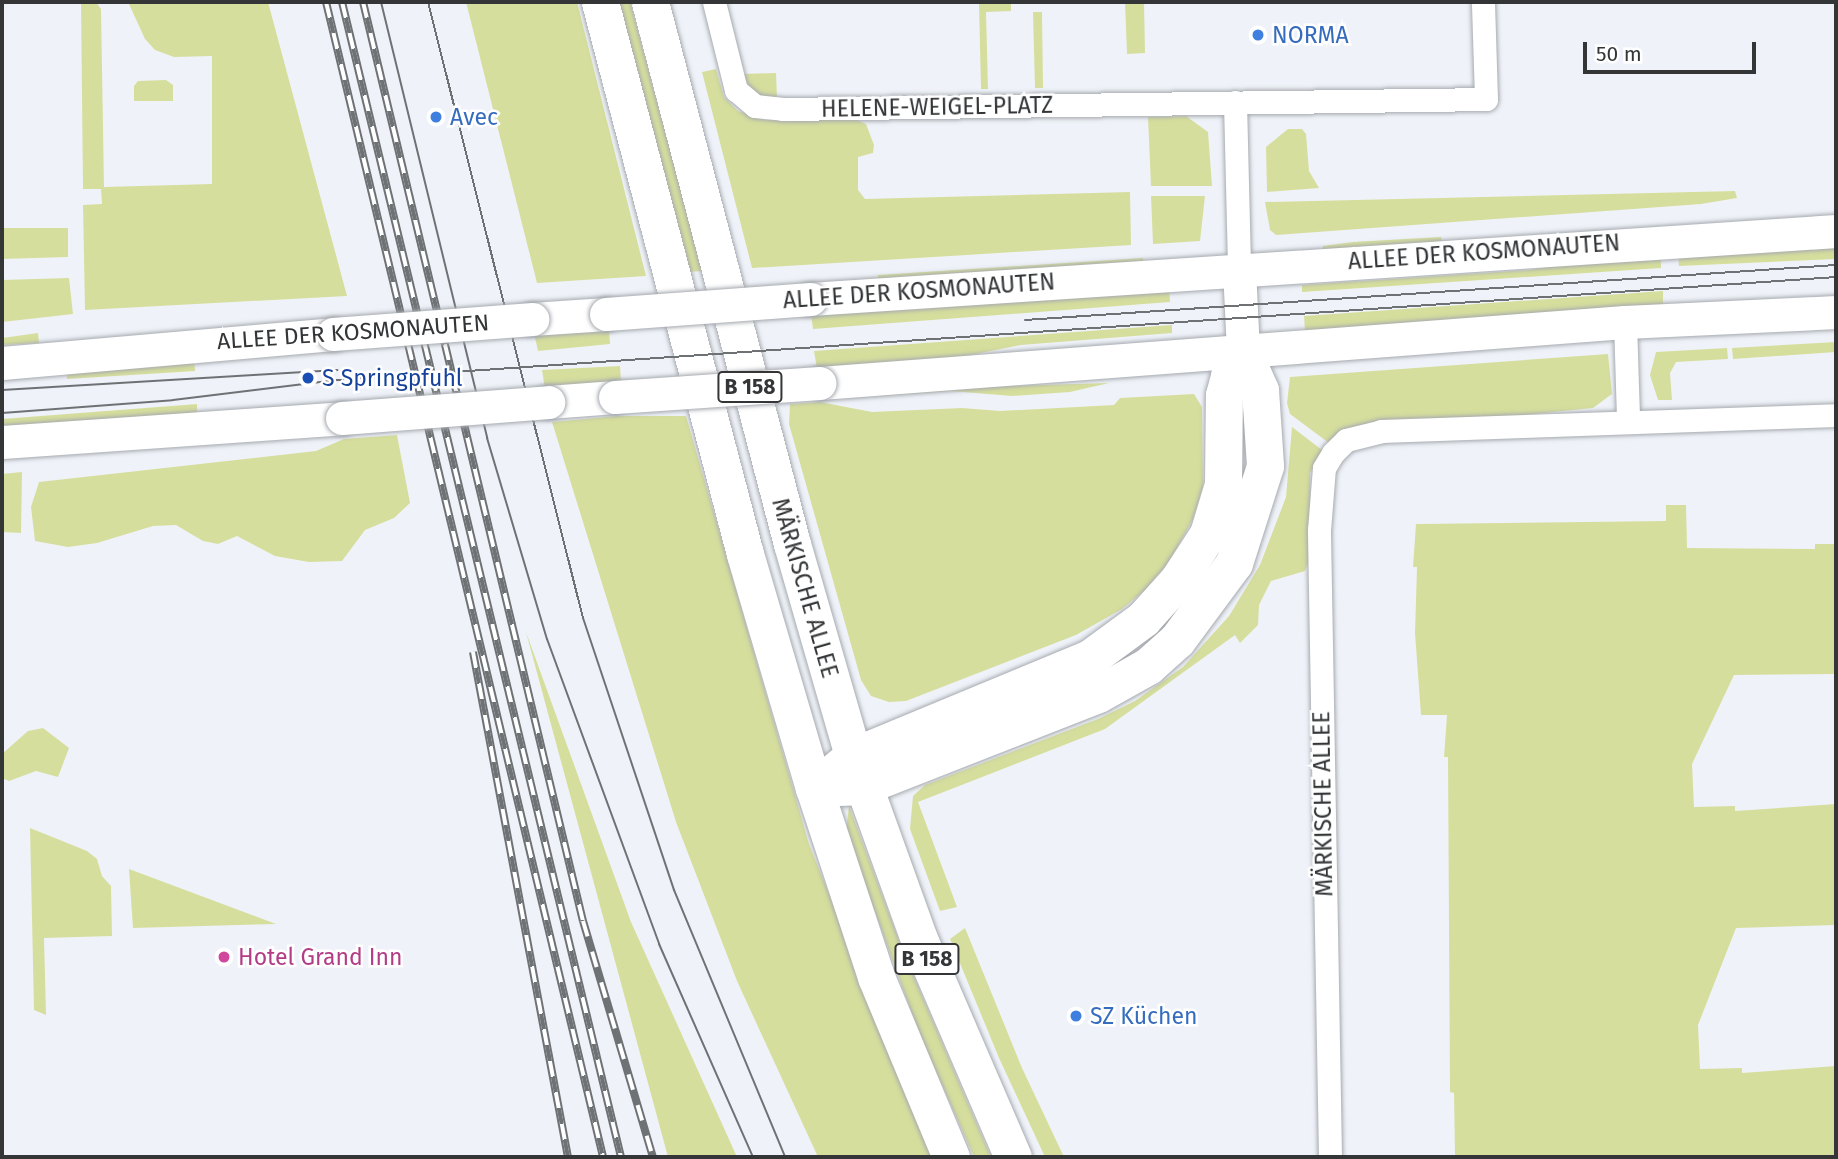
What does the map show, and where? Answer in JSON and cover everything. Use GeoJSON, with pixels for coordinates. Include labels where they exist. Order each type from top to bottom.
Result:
{"type":"FeatureCollection","features":[{"type":"Feature","properties":{"kind":"main road","name":"MÄRKISCHE ALLEE"},"geometry":{"type":"LineString","coordinates":[[600,2],[745,554],[814,788],[876,977],[951,1157]]}},
{"type":"Feature","properties":{"kind":"main road","name":"MÄRKISCHE ALLEE"},"geometry":{"type":"LineString","coordinates":[[650,2],[788,530],[858,771],[919,939],[1013,1157]]}},
{"type":"Feature","properties":{"kind":"main road","name":"ALLEE DER KOSMONAUTEN"},"geometry":{"type":"LineString","coordinates":[[2,363],[532,319],[1240,269],[1836,231]]}},
{"type":"Feature","properties":{"kind":"main road"},"geometry":{"type":"LineString","coordinates":[[814,788],[858,771],[1098,694],[1148,666],[1177,639],[1234,563],[1265,466],[1261,390],[1243,352],[1240,269]]}},
{"type":"Feature","properties":{"kind":"main road"},"geometry":{"type":"LineString","coordinates":[[2,442],[1625,322],[1836,312]]}},
{"type":"Feature","properties":{"kind":"street","name":"HELENE-WEIGEL-PLATZ"},"geometry":{"type":"LineString","coordinates":[[714,2],[736,90],[755,106],[1486,99],[1483,2]]}},
{"type":"Feature","properties":{"kind":"street"},"geometry":{"type":"LineString","coordinates":[[1235,102],[1240,269]]}},
{"type":"Feature","properties":{"kind":"street"},"geometry":{"type":"LineString","coordinates":[[1625,322],[1628,420],[1836,415]]}},
{"type":"Feature","properties":{"kind":"street","name":"MÄRKISCHE ALLEE"},"geometry":{"type":"LineString","coordinates":[[1330,1157],[1319,530],[1325,468],[1333,453],[1352,437],[1381,430],[1628,420]]}},
{"type":"Feature","properties":{"kind":"green space"},"geometry":{"type":"Polygon","coordinates":[[[81,2],[96,2],[101,9],[104,187],[212,184],[212,56],[174,57],[155,50],[145,39],[128,2],[268,2],[347,296],[85,310],[83,205],[102,204],[101,189],[83,189],[81,2]]]}},
{"type":"Feature","properties":{"kind":"green space"},"geometry":{"type":"Polygon","coordinates":[[[466,2],[577,2],[646,276],[537,283],[466,2]]]}},
{"type":"Feature","properties":{"kind":"green space"},"geometry":{"type":"Polygon","coordinates":[[[615,2],[630,2],[703,271],[687,272],[615,2]]]}},
{"type":"Feature","properties":{"kind":"green space"},"geometry":{"type":"Polygon","coordinates":[[[1125,2],[1144,2],[1145,53],[1127,54],[1125,2]]]}},
{"type":"Feature","properties":{"kind":"green space"},"geometry":{"type":"Polygon","coordinates":[[[1011,3],[1011,11],[986,12],[988,89],[981,89],[979,4],[1011,3]]]}},
{"type":"Feature","properties":{"kind":"green space"},"geometry":{"type":"Polygon","coordinates":[[[1033,12],[1042,12],[1043,88],[1035,88],[1033,12]]]}},
{"type":"Feature","properties":{"kind":"green space"},"geometry":{"type":"Polygon","coordinates":[[[716,69],[724,97],[738,111],[765,120],[853,118],[866,124],[874,145],[873,153],[858,157],[858,190],[865,199],[1130,192],[1131,245],[752,268],[702,72],[716,69]]]}},
{"type":"Feature","properties":{"kind":"green space"},"geometry":{"type":"Polygon","coordinates":[[[776,73],[777,98],[754,96],[743,74],[776,73]]]}},
{"type":"Feature","properties":{"kind":"green space"},"geometry":{"type":"Polygon","coordinates":[[[166,80],[173,85],[173,101],[134,101],[134,86],[138,81],[166,80]]]}},
{"type":"Feature","properties":{"kind":"green space"},"geometry":{"type":"Polygon","coordinates":[[[1186,116],[1208,132],[1212,186],[1151,186],[1148,117],[1186,116]]]}},
{"type":"Feature","properties":{"kind":"green space"},"geometry":{"type":"Polygon","coordinates":[[[1288,129],[1302,129],[1306,134],[1309,171],[1319,188],[1267,192],[1266,147],[1288,129]]]}},
{"type":"Feature","properties":{"kind":"green space"},"geometry":{"type":"Polygon","coordinates":[[[1735,191],[1737,198],[1701,204],[1276,235],[1270,230],[1265,202],[1735,191]]]}},
{"type":"Feature","properties":{"kind":"green space"},"geometry":{"type":"Polygon","coordinates":[[[1151,196],[1205,196],[1200,241],[1153,244],[1151,196]]]}},
{"type":"Feature","properties":{"kind":"green space"},"geometry":{"type":"Polygon","coordinates":[[[2,228],[68,228],[68,257],[2,259],[2,228]]]}},
{"type":"Feature","properties":{"kind":"green space"},"geometry":{"type":"Polygon","coordinates":[[[1441,237],[1442,242],[1323,250],[1323,246],[1353,242],[1441,237]]]}},
{"type":"Feature","properties":{"kind":"green space"},"geometry":{"type":"Polygon","coordinates":[[[1836,242],[1836,259],[1679,266],[1678,250],[1836,242]]]}},
{"type":"Feature","properties":{"kind":"green space"},"geometry":{"type":"Polygon","coordinates":[[[1661,255],[1661,268],[1302,292],[1302,285],[1530,270],[1597,258],[1661,255]]]}},
{"type":"Feature","properties":{"kind":"green space"},"geometry":{"type":"Polygon","coordinates":[[[1143,258],[1143,263],[878,281],[878,275],[1143,258]]]}},
{"type":"Feature","properties":{"kind":"green space"},"geometry":{"type":"Polygon","coordinates":[[[69,278],[73,314],[2,322],[2,280],[69,278]]]}},
{"type":"Feature","properties":{"kind":"green space"},"geometry":{"type":"Polygon","coordinates":[[[1169,286],[1170,302],[813,329],[811,314],[1169,286]]]}},
{"type":"Feature","properties":{"kind":"green space"},"geometry":{"type":"Polygon","coordinates":[[[1663,291],[1663,305],[1305,332],[1304,316],[1663,291]]]}},
{"type":"Feature","properties":{"kind":"green space"},"geometry":{"type":"Polygon","coordinates":[[[1172,325],[1172,333],[1021,345],[946,360],[817,369],[814,351],[1172,325]]]}},
{"type":"Feature","properties":{"kind":"green space"},"geometry":{"type":"Polygon","coordinates":[[[609,330],[610,344],[538,351],[534,333],[609,330]]]}},
{"type":"Feature","properties":{"kind":"green space"},"geometry":{"type":"Polygon","coordinates":[[[38,333],[39,343],[2,345],[2,338],[38,333]]]}},
{"type":"Feature","properties":{"kind":"green space"},"geometry":{"type":"Polygon","coordinates":[[[1836,342],[1836,352],[1733,359],[1732,348],[1836,342]]]}},
{"type":"Feature","properties":{"kind":"green space"},"geometry":{"type":"Polygon","coordinates":[[[1727,348],[1728,359],[1676,362],[1670,373],[1672,400],[1658,400],[1650,375],[1656,352],[1727,348]]]}},
{"type":"Feature","properties":{"kind":"green space"},"geometry":{"type":"Polygon","coordinates":[[[1608,354],[1612,394],[1593,408],[1340,434],[1329,443],[1290,414],[1287,403],[1290,377],[1608,354]]]}},
{"type":"Feature","properties":{"kind":"green space"},"geometry":{"type":"Polygon","coordinates":[[[194,357],[195,371],[67,379],[67,368],[194,357]]]}},
{"type":"Feature","properties":{"kind":"green space"},"geometry":{"type":"Polygon","coordinates":[[[620,366],[621,383],[545,389],[542,370],[620,366]]]}},
{"type":"Feature","properties":{"kind":"green space"},"geometry":{"type":"Polygon","coordinates":[[[1109,383],[1070,392],[1012,396],[951,391],[879,396],[878,390],[1109,383]]]}},
{"type":"Feature","properties":{"kind":"green space"},"geometry":{"type":"Polygon","coordinates":[[[1194,394],[1202,407],[1203,487],[1193,519],[1169,562],[1145,590],[1122,609],[1076,635],[906,701],[889,702],[871,696],[861,680],[789,424],[790,404],[820,402],[872,412],[962,408],[1000,411],[1114,405],[1120,398],[1194,394]]]}},
{"type":"Feature","properties":{"kind":"green space"},"geometry":{"type":"Polygon","coordinates":[[[197,404],[197,416],[2,430],[2,419],[197,404]]]}},
{"type":"Feature","properties":{"kind":"green space"},"geometry":{"type":"Polygon","coordinates":[[[618,416],[686,416],[809,844],[934,1157],[818,1157],[737,981],[676,822],[552,422],[618,416]]]}},
{"type":"Feature","properties":{"kind":"green space"},"geometry":{"type":"Polygon","coordinates":[[[1292,427],[1322,450],[1310,473],[1311,556],[1305,571],[1271,581],[1259,605],[1258,625],[1240,643],[1235,635],[1105,729],[918,802],[957,907],[940,911],[910,829],[913,796],[925,785],[1098,719],[1135,701],[1183,667],[1229,616],[1260,565],[1286,497],[1292,427]]]}},
{"type":"Feature","properties":{"kind":"green space"},"geometry":{"type":"Polygon","coordinates":[[[397,435],[410,503],[394,518],[365,530],[342,561],[309,562],[275,556],[237,536],[218,544],[203,541],[176,525],[153,526],[97,543],[68,547],[35,541],[31,507],[39,482],[316,451],[344,439],[397,435]]]}},
{"type":"Feature","properties":{"kind":"green space"},"geometry":{"type":"Polygon","coordinates":[[[22,472],[21,533],[2,532],[2,474],[22,472]]]}},
{"type":"Feature","properties":{"kind":"green space"},"geometry":{"type":"Polygon","coordinates":[[[1666,505],[1686,505],[1687,548],[1815,549],[1815,544],[1836,544],[1836,674],[1734,675],[1692,764],[1694,807],[1735,806],[1735,811],[1836,804],[1836,925],[1736,928],[1698,1025],[1700,1069],[1742,1068],[1742,1073],[1836,1066],[1836,1157],[1451,1157],[1455,1156],[1454,1093],[1450,1092],[1448,757],[1444,757],[1447,715],[1421,715],[1415,633],[1417,567],[1413,567],[1416,524],[1666,521],[1666,505]]]}},
{"type":"Feature","properties":{"kind":"green space"},"geometry":{"type":"Polygon","coordinates":[[[526,632],[631,922],[737,1157],[668,1157],[526,632]]]}},
{"type":"Feature","properties":{"kind":"green space"},"geometry":{"type":"Polygon","coordinates":[[[43,728],[69,748],[58,777],[36,771],[9,781],[2,778],[2,754],[28,731],[43,728]]]}},
{"type":"Feature","properties":{"kind":"green space"},"geometry":{"type":"Polygon","coordinates":[[[849,806],[902,949],[991,1157],[974,1157],[918,1030],[846,832],[849,806]]]}},
{"type":"Feature","properties":{"kind":"green space"},"geometry":{"type":"Polygon","coordinates":[[[30,828],[87,851],[97,859],[102,876],[111,886],[112,936],[44,938],[46,1015],[34,1010],[30,828]]]}},
{"type":"Feature","properties":{"kind":"green space"},"geometry":{"type":"Polygon","coordinates":[[[129,869],[276,924],[133,928],[129,869]]]}},
{"type":"Feature","properties":{"kind":"green space"},"geometry":{"type":"Polygon","coordinates":[[[965,928],[1022,1068],[1064,1157],[1045,1157],[999,1058],[950,939],[965,928]]]}},
{"type":"Feature","properties":{"kind":"tram line"},"geometry":{"type":"LineString","coordinates":[[381,2],[487,438],[547,639],[659,944],[753,1157]]}},
{"type":"Feature","properties":{"kind":"tram line"},"geometry":{"type":"LineString","coordinates":[[428,2],[583,618],[674,890],[785,1157]]}},
{"type":"Feature","properties":{"kind":"tram line"},"geometry":{"type":"LineString","coordinates":[[1025,320],[1836,265]]}},
{"type":"Feature","properties":{"kind":"tram line"},"geometry":{"type":"LineString","coordinates":[[2,413],[173,400],[337,380],[1836,277]]}},
{"type":"Feature","properties":{"kind":"tram line"},"geometry":{"type":"LineString","coordinates":[[2,390],[337,370]]}},
{"type":"Feature","properties":{"kind":"railway"},"geometry":{"type":"LineString","coordinates":[[326,2],[603,1157]]}},
{"type":"Feature","properties":{"kind":"railway"},"geometry":{"type":"LineString","coordinates":[[342,2],[621,1157]]}},
{"type":"Feature","properties":{"kind":"railway"},"geometry":{"type":"LineString","coordinates":[[363,2],[583,921],[653,1157]]}},
{"type":"Feature","properties":{"kind":"railway"},"geometry":{"type":"LineString","coordinates":[[473,652],[568,1157]]}},
{"type":"Feature","properties":{"kind":"place","name":"NORMA"},"geometry":{"type":"Point","coordinates":[1258,35]}},
{"type":"Feature","properties":{"kind":"place","name":"Avec"},"geometry":{"type":"Point","coordinates":[436,117]}},
{"type":"Feature","properties":{"kind":"place","name":"S Springpfuhl"},"geometry":{"type":"Point","coordinates":[308,378]}},
{"type":"Feature","properties":{"kind":"place","name":"Hotel Grand Inn"},"geometry":{"type":"Point","coordinates":[224,957]}},
{"type":"Feature","properties":{"kind":"place","name":"SZ Küchen"},"geometry":{"type":"Point","coordinates":[1076,1016]}}]}
